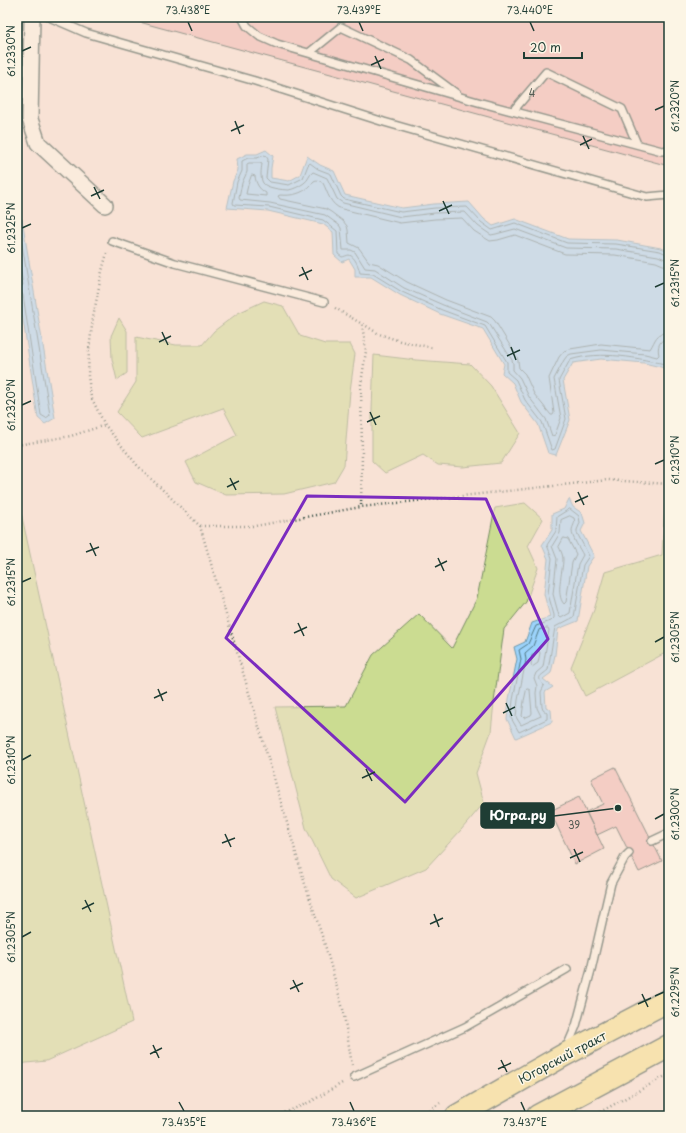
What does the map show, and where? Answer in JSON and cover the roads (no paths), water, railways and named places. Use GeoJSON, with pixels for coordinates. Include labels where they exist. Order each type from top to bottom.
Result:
{"type":"FeatureCollection","features":[{"type":"Feature","properties":{"kind":"main road","name":"Югорский тракт"},"geometry":{"type":"LineString","coordinates":[[456,1116],[564,1055],[669,1000]]}},
{"type":"Feature","properties":{"kind":"main road"},"geometry":{"type":"LineString","coordinates":[[538,1116],[669,1046]]}},
{"type":"Feature","properties":{"kind":"street"},"geometry":{"type":"LineString","coordinates":[[32,17],[30,119],[38,143],[105,204]]}},
{"type":"Feature","properties":{"kind":"lane"},"geometry":{"type":"LineString","coordinates":[[49,17],[86,33],[255,81],[384,122],[647,197],[669,195]]}},
{"type":"Feature","properties":{"kind":"lane"},"geometry":{"type":"LineString","coordinates":[[242,17],[247,26],[260,36],[278,44],[461,97],[662,151],[669,150]]}},
{"type":"Feature","properties":{"kind":"lane"},"geometry":{"type":"LineString","coordinates":[[309,53],[341,27],[411,60],[461,97]]}},
{"type":"Feature","properties":{"kind":"lane"},"geometry":{"type":"LineString","coordinates":[[513,111],[546,72],[622,109],[637,144]]}},
{"type":"Feature","properties":{"kind":"lane"},"geometry":{"type":"LineString","coordinates":[[112,240],[175,263],[324,302]]}},
{"type":"Feature","properties":{"kind":"lane"},"geometry":{"type":"LineString","coordinates":[[652,841],[669,833]]}},
{"type":"Feature","properties":{"kind":"lane"},"geometry":{"type":"LineString","coordinates":[[564,1055],[576,1026],[591,970],[611,882],[625,857],[630,853]]}},
{"type":"Feature","properties":{"kind":"lane"},"geometry":{"type":"LineString","coordinates":[[354,1077],[465,1027],[568,969]]}},
{"type":"Feature","properties":{"kind":"water"},"geometry":{"type":"Polygon","coordinates":[[[266,150],[273,156],[271,178],[289,181],[300,175],[307,156],[320,165],[334,171],[345,195],[402,208],[469,202],[484,219],[493,226],[515,219],[568,239],[617,240],[661,248],[669,251],[669,343],[667,349],[669,369],[644,363],[601,359],[573,363],[563,380],[570,420],[556,455],[548,453],[538,424],[521,402],[513,383],[502,373],[504,364],[483,329],[440,314],[400,295],[371,277],[355,277],[355,269],[349,259],[342,262],[334,255],[333,232],[323,224],[268,211],[227,208],[233,181],[238,170],[237,159],[247,154],[257,154],[266,150]]]}},
{"type":"Feature","properties":{"kind":"water"},"geometry":{"type":"Polygon","coordinates":[[[22,219],[55,418],[45,424],[38,418],[19,293],[17,230],[22,219]]]}},
{"type":"Feature","properties":{"kind":"water"},"geometry":{"type":"Polygon","coordinates":[[[569,499],[573,507],[582,513],[585,523],[581,531],[594,556],[587,566],[578,621],[558,629],[551,673],[543,679],[553,687],[545,692],[546,707],[551,710],[552,722],[516,738],[507,719],[509,699],[517,659],[514,647],[525,642],[532,623],[550,617],[544,594],[548,559],[542,545],[552,530],[552,514],[564,509],[569,499]]]}},
{"type":"Feature","properties":{"kind":"place","name":"Югра.ру"},"geometry":{"type":"Point","coordinates":[618,808]}}]}
